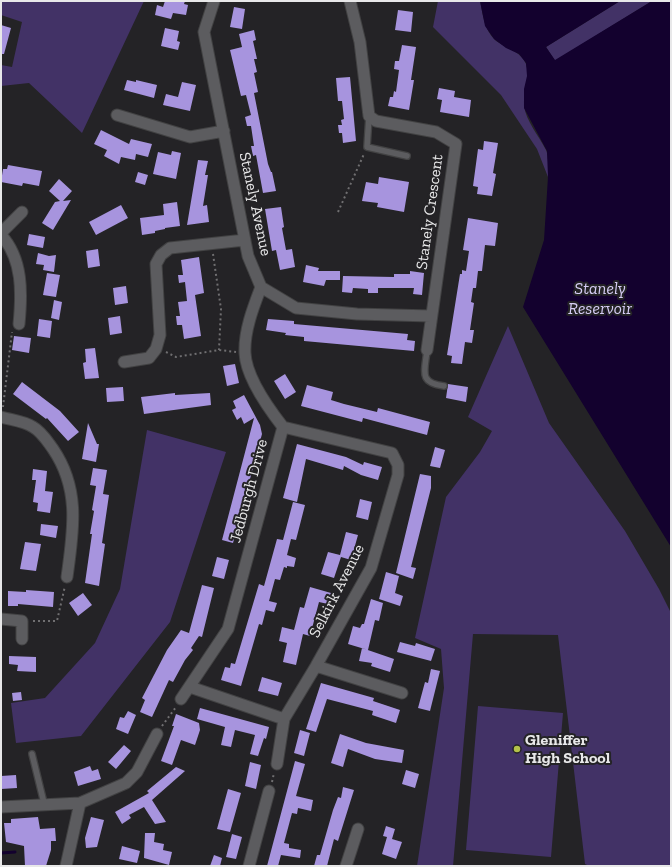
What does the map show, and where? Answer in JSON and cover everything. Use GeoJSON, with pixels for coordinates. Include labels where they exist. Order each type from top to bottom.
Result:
{"type":"FeatureCollection","features":[{"type":"Feature","properties":{"kind":"street","name":"Stanely Avenue"},"geometry":{"type":"LineString","coordinates":[[214,1],[204,32],[248,256],[261,287]]}},
{"type":"Feature","properties":{"kind":"street"},"geometry":{"type":"LineString","coordinates":[[350,1],[360,42],[369,116]]}},
{"type":"Feature","properties":{"kind":"street"},"geometry":{"type":"LineString","coordinates":[[117,115],[190,137],[224,131]]}},
{"type":"Feature","properties":{"kind":"street","name":"Stanely Crescent"},"geometry":{"type":"LineString","coordinates":[[369,116],[376,121],[436,132],[456,144],[427,350]]}},
{"type":"Feature","properties":{"kind":"street"},"geometry":{"type":"LineString","coordinates":[[19,324],[21,307],[20,276],[11,246],[1,234],[22,212]]}},
{"type":"Feature","properties":{"kind":"street"},"geometry":{"type":"LineString","coordinates":[[124,362],[149,358],[156,349],[160,335],[156,264],[161,255],[170,248],[245,240]]}},
{"type":"Feature","properties":{"kind":"street"},"geometry":{"type":"LineString","coordinates":[[261,287],[296,308],[357,314],[431,316]]}},
{"type":"Feature","properties":{"kind":"street","name":"Jedburgh Drive"},"geometry":{"type":"LineString","coordinates":[[181,699],[228,629],[283,427],[266,406],[253,381],[245,354],[249,321],[261,287]]}},
{"type":"Feature","properties":{"kind":"street"},"geometry":{"type":"LineString","coordinates":[[1,418],[32,426],[44,436],[58,455],[66,474],[74,509],[67,577]]}},
{"type":"Feature","properties":{"kind":"street","name":"Selkirk Avenue"},"geometry":{"type":"LineString","coordinates":[[277,764],[284,719],[316,666],[370,568],[398,475],[398,465],[392,453],[283,427]]}},
{"type":"Feature","properties":{"kind":"street"},"geometry":{"type":"LineString","coordinates":[[1,619],[22,621],[22,639]]}},
{"type":"Feature","properties":{"kind":"street"},"geometry":{"type":"LineString","coordinates":[[316,666],[402,693]]}},
{"type":"Feature","properties":{"kind":"street"},"geometry":{"type":"LineString","coordinates":[[190,687],[284,719]]}},
{"type":"Feature","properties":{"kind":"street"},"geometry":{"type":"LineString","coordinates":[[1,806],[44,803],[80,803],[126,783],[137,772],[157,734]]}},
{"type":"Feature","properties":{"kind":"street"},"geometry":{"type":"LineString","coordinates":[[250,866],[269,791]]}},
{"type":"Feature","properties":{"kind":"street"},"geometry":{"type":"LineString","coordinates":[[68,865],[80,803]]}},
{"type":"Feature","properties":{"kind":"street"},"geometry":{"type":"LineString","coordinates":[[346,866],[358,829]]}},
{"type":"Feature","properties":{"kind":"lane"},"geometry":{"type":"LineString","coordinates":[[369,116],[367,147],[407,156]]}},
{"type":"Feature","properties":{"kind":"lane"},"geometry":{"type":"LineString","coordinates":[[427,350],[424,375],[426,380],[432,384],[444,386]]}},
{"type":"Feature","properties":{"kind":"lane"},"geometry":{"type":"LineString","coordinates":[[32,754],[44,803]]}},
{"type":"Feature","properties":{"kind":"path"},"geometry":{"type":"LineString","coordinates":[[338,212],[367,147]]}},
{"type":"Feature","properties":{"kind":"path"},"geometry":{"type":"LineString","coordinates":[[212,243],[221,309],[219,350]]}},
{"type":"Feature","properties":{"kind":"path"},"geometry":{"type":"LineString","coordinates":[[1,418],[12,330],[19,324]]}},
{"type":"Feature","properties":{"kind":"path"},"geometry":{"type":"LineString","coordinates":[[156,349],[176,356],[219,350],[245,354]]}},
{"type":"Feature","properties":{"kind":"path"},"geometry":{"type":"LineString","coordinates":[[22,621],[57,621],[67,577]]}},
{"type":"Feature","properties":{"kind":"path"},"geometry":{"type":"LineString","coordinates":[[157,734],[181,699]]}},
{"type":"Feature","properties":{"kind":"path"},"geometry":{"type":"LineString","coordinates":[[269,791],[277,764]]}},
{"type":"Feature","properties":{"kind":"shaded area"},"geometry":{"type":"Polygon","coordinates":[[[1,1],[144,1],[82,133],[29,83],[1,86],[1,65],[12,67],[22,22],[1,15],[1,1]]]}},
{"type":"Feature","properties":{"kind":"shaded area"},"geometry":{"type":"Polygon","coordinates":[[[438,1],[480,1],[484,22],[491,36],[499,43],[517,53],[524,60],[528,74],[524,106],[525,112],[546,150],[548,160],[548,177],[537,149],[501,95],[433,27],[438,1]]]}},
{"type":"Feature","properties":{"kind":"shaded area"},"geometry":{"type":"Polygon","coordinates":[[[620,1],[652,1],[555,61],[546,47],[620,1]]]}},
{"type":"Feature","properties":{"kind":"shaded area"},"geometry":{"type":"Polygon","coordinates":[[[508,326],[549,423],[625,531],[659,589],[671,613],[671,866],[589,866],[585,864],[558,635],[473,634],[453,866],[417,866],[444,688],[441,649],[415,638],[446,497],[480,452],[492,431],[468,417],[508,326]]]}},
{"type":"Feature","properties":{"kind":"shaded area"},"geometry":{"type":"Polygon","coordinates":[[[147,430],[226,452],[170,622],[81,736],[16,743],[11,703],[45,698],[95,643],[120,589],[147,430]]]}},
{"type":"Feature","properties":{"kind":"shaded area"},"geometry":{"type":"Polygon","coordinates":[[[478,706],[563,713],[551,857],[466,850],[478,706]]]}},
{"type":"Feature","properties":{"kind":"water","name":"Stanely Reservoir"},"geometry":{"type":"Polygon","coordinates":[[[480,1],[620,1],[546,47],[555,60],[652,1],[671,1],[671,547],[523,307],[544,240],[548,177],[547,151],[524,108],[524,89],[527,76],[526,63],[519,54],[506,48],[494,39],[485,26],[480,1]]]}},
{"type":"Feature","properties":{"kind":"building"},"geometry":{"type":"Polygon","coordinates":[[[165,1],[185,1],[184,4],[188,5],[186,15],[173,13],[171,19],[155,15],[157,5],[163,7],[165,1]]]}},
{"type":"Feature","properties":{"kind":"building"},"geometry":{"type":"Polygon","coordinates":[[[234,7],[245,9],[242,29],[230,27],[234,7]]]}},
{"type":"Feature","properties":{"kind":"building"},"geometry":{"type":"Polygon","coordinates":[[[398,10],[413,12],[411,32],[395,30],[398,10]]]}},
{"type":"Feature","properties":{"kind":"building"},"geometry":{"type":"Polygon","coordinates":[[[1,25],[11,28],[4,54],[1,54],[1,25]]]}},
{"type":"Feature","properties":{"kind":"building"},"geometry":{"type":"Polygon","coordinates":[[[165,28],[179,31],[177,41],[180,42],[178,50],[161,46],[165,28]]]}},
{"type":"Feature","properties":{"kind":"building"},"geometry":{"type":"Polygon","coordinates":[[[254,30],[256,40],[253,41],[257,59],[254,59],[257,72],[254,73],[258,92],[254,93],[268,164],[272,172],[276,191],[263,193],[256,155],[253,156],[251,146],[254,146],[251,126],[247,126],[245,117],[251,115],[246,95],[241,96],[230,50],[242,47],[239,34],[254,30]]]}},
{"type":"Feature","properties":{"kind":"building"},"geometry":{"type":"Polygon","coordinates":[[[402,45],[416,47],[411,80],[414,80],[409,110],[388,106],[390,97],[393,97],[394,91],[396,92],[399,70],[394,69],[395,61],[399,61],[402,45]]]}},
{"type":"Feature","properties":{"kind":"building"},"geometry":{"type":"Polygon","coordinates":[[[350,77],[356,141],[343,143],[342,133],[339,133],[338,125],[342,125],[341,120],[344,119],[342,101],[338,101],[336,78],[350,77]]]}},
{"type":"Feature","properties":{"kind":"building"},"geometry":{"type":"Polygon","coordinates":[[[127,80],[136,82],[136,80],[157,85],[154,98],[124,90],[127,80]]]}},
{"type":"Feature","properties":{"kind":"building"},"geometry":{"type":"Polygon","coordinates":[[[182,82],[196,85],[190,111],[163,105],[166,94],[178,97],[182,82]]]}},
{"type":"Feature","properties":{"kind":"building"},"geometry":{"type":"Polygon","coordinates":[[[439,88],[455,91],[454,97],[471,100],[469,117],[440,112],[442,100],[437,99],[439,88]]]}},
{"type":"Feature","properties":{"kind":"building"},"geometry":{"type":"Polygon","coordinates":[[[101,130],[129,144],[131,139],[152,144],[148,157],[136,154],[135,160],[121,157],[119,164],[104,156],[107,150],[94,144],[101,130]]]}},
{"type":"Feature","properties":{"kind":"building"},"geometry":{"type":"Polygon","coordinates":[[[484,141],[498,143],[493,173],[496,174],[492,196],[477,194],[478,187],[473,186],[478,149],[483,150],[484,141]]]}},
{"type":"Feature","properties":{"kind":"building"},"geometry":{"type":"Polygon","coordinates":[[[172,151],[181,153],[176,179],[153,174],[158,152],[171,155],[172,151]]]}},
{"type":"Feature","properties":{"kind":"building"},"geometry":{"type":"Polygon","coordinates":[[[198,160],[208,161],[205,175],[208,175],[203,206],[207,205],[209,222],[187,225],[198,160]]]}},
{"type":"Feature","properties":{"kind":"building"},"geometry":{"type":"Polygon","coordinates":[[[8,165],[42,171],[39,186],[23,183],[22,186],[1,182],[3,169],[7,169],[8,165]]]}},
{"type":"Feature","properties":{"kind":"building"},"geometry":{"type":"Polygon","coordinates":[[[138,172],[148,175],[145,185],[135,182],[138,172]]]}},
{"type":"Feature","properties":{"kind":"building"},"geometry":{"type":"Polygon","coordinates":[[[379,177],[409,182],[404,212],[377,207],[378,203],[362,201],[366,182],[378,184],[379,177]]]}},
{"type":"Feature","properties":{"kind":"building"},"geometry":{"type":"Polygon","coordinates":[[[59,179],[72,191],[63,201],[71,200],[53,230],[42,223],[55,202],[60,201],[49,191],[59,179]]]}},
{"type":"Feature","properties":{"kind":"building"},"geometry":{"type":"Polygon","coordinates":[[[177,202],[180,226],[165,228],[155,231],[155,233],[142,235],[140,218],[164,215],[163,204],[177,202]]]}},
{"type":"Feature","properties":{"kind":"building"},"geometry":{"type":"Polygon","coordinates":[[[121,205],[128,218],[96,235],[89,222],[121,205]]]}},
{"type":"Feature","properties":{"kind":"building"},"geometry":{"type":"Polygon","coordinates":[[[281,207],[284,227],[282,228],[286,250],[292,249],[295,267],[280,270],[276,250],[272,251],[265,209],[281,207]]]}},
{"type":"Feature","properties":{"kind":"building"},"geometry":{"type":"Polygon","coordinates":[[[468,218],[498,223],[495,246],[485,245],[482,271],[478,271],[476,288],[473,288],[471,302],[474,303],[470,330],[474,330],[472,343],[465,342],[462,364],[451,363],[452,356],[447,355],[460,274],[462,274],[462,270],[466,271],[469,251],[463,250],[468,218]]]}},
{"type":"Feature","properties":{"kind":"building"},"geometry":{"type":"Polygon","coordinates":[[[29,234],[45,237],[43,248],[27,245],[29,234]]]}},
{"type":"Feature","properties":{"kind":"building"},"geometry":{"type":"Polygon","coordinates":[[[98,249],[100,266],[88,268],[86,251],[98,249]]]}},
{"type":"Feature","properties":{"kind":"building"},"geometry":{"type":"Polygon","coordinates":[[[38,253],[49,256],[56,255],[54,272],[43,270],[44,265],[36,264],[38,253]]]}},
{"type":"Feature","properties":{"kind":"building"},"geometry":{"type":"Polygon","coordinates":[[[199,257],[204,293],[195,295],[201,336],[184,339],[182,325],[177,325],[176,316],[180,316],[178,302],[187,301],[185,282],[179,283],[178,275],[183,275],[181,260],[199,257]]]}},
{"type":"Feature","properties":{"kind":"building"},"geometry":{"type":"Polygon","coordinates":[[[306,265],[319,268],[318,271],[340,271],[340,280],[326,280],[324,286],[303,282],[306,265]]]}},
{"type":"Feature","properties":{"kind":"building"},"geometry":{"type":"Polygon","coordinates":[[[410,271],[424,273],[422,295],[413,294],[414,288],[378,288],[378,293],[368,293],[368,289],[353,288],[352,293],[342,292],[343,276],[394,277],[394,274],[410,274],[410,271]]]}},
{"type":"Feature","properties":{"kind":"building"},"geometry":{"type":"Polygon","coordinates":[[[47,273],[60,275],[56,297],[43,295],[47,273]]]}},
{"type":"Feature","properties":{"kind":"building"},"geometry":{"type":"Polygon","coordinates":[[[126,286],[128,303],[115,305],[113,288],[126,286]]]}},
{"type":"Feature","properties":{"kind":"building"},"geometry":{"type":"Polygon","coordinates":[[[54,300],[62,302],[59,320],[51,318],[54,300]]]}},
{"type":"Feature","properties":{"kind":"building"},"geometry":{"type":"Polygon","coordinates":[[[120,316],[122,333],[110,335],[108,318],[120,316]]]}},
{"type":"Feature","properties":{"kind":"building"},"geometry":{"type":"Polygon","coordinates":[[[39,319],[52,321],[50,338],[37,336],[39,319]]]}},
{"type":"Feature","properties":{"kind":"building"},"geometry":{"type":"Polygon","coordinates":[[[268,319],[294,321],[294,324],[408,334],[407,340],[415,341],[414,351],[304,341],[304,337],[285,335],[286,333],[266,330],[268,319]]]}},
{"type":"Feature","properties":{"kind":"building"},"geometry":{"type":"Polygon","coordinates":[[[14,336],[31,338],[29,353],[12,350],[14,336]]]}},
{"type":"Feature","properties":{"kind":"building"},"geometry":{"type":"Polygon","coordinates":[[[95,348],[99,378],[85,379],[83,363],[86,362],[85,349],[95,348]]]}},
{"type":"Feature","properties":{"kind":"building"},"geometry":{"type":"Polygon","coordinates":[[[235,364],[239,383],[227,386],[223,366],[235,364]]]}},
{"type":"Feature","properties":{"kind":"building"},"geometry":{"type":"Polygon","coordinates":[[[285,374],[296,392],[285,399],[274,381],[285,374]]]}},
{"type":"Feature","properties":{"kind":"building"},"geometry":{"type":"Polygon","coordinates":[[[22,382],[60,411],[79,432],[68,441],[47,418],[46,419],[13,394],[22,382]]]}},
{"type":"Feature","properties":{"kind":"building"},"geometry":{"type":"Polygon","coordinates":[[[448,384],[468,387],[466,402],[446,398],[448,384]]]}},
{"type":"Feature","properties":{"kind":"building"},"geometry":{"type":"Polygon","coordinates":[[[307,385],[333,392],[331,400],[344,404],[377,412],[378,408],[430,422],[427,435],[363,418],[362,422],[301,406],[307,385]]]}},
{"type":"Feature","properties":{"kind":"building"},"geometry":{"type":"Polygon","coordinates":[[[123,387],[124,401],[107,402],[106,388],[123,387]]]}},
{"type":"Feature","properties":{"kind":"building"},"geometry":{"type":"Polygon","coordinates":[[[175,393],[175,395],[210,393],[211,405],[144,414],[141,397],[175,393]]]}},
{"type":"Feature","properties":{"kind":"building"},"geometry":{"type":"Polygon","coordinates":[[[244,395],[260,425],[262,434],[233,543],[222,540],[254,418],[244,424],[241,417],[237,420],[232,410],[236,408],[233,401],[244,395]]]}},
{"type":"Feature","properties":{"kind":"building"},"geometry":{"type":"Polygon","coordinates":[[[88,423],[97,444],[99,444],[96,462],[82,459],[88,423]]]}},
{"type":"Feature","properties":{"kind":"building"},"geometry":{"type":"Polygon","coordinates":[[[297,444],[346,457],[363,465],[364,462],[382,467],[378,480],[361,475],[344,466],[343,470],[306,459],[297,502],[283,498],[297,444]]]}},
{"type":"Feature","properties":{"kind":"building"},"geometry":{"type":"Polygon","coordinates":[[[435,447],[445,450],[440,468],[430,466],[435,447]]]}},
{"type":"Feature","properties":{"kind":"building"},"geometry":{"type":"Polygon","coordinates":[[[93,468],[107,470],[103,494],[109,495],[102,543],[105,544],[99,586],[85,583],[92,534],[90,534],[96,486],[90,485],[93,468]]]}},
{"type":"Feature","properties":{"kind":"building"},"geometry":{"type":"Polygon","coordinates":[[[33,469],[47,471],[45,491],[53,492],[50,513],[37,511],[38,503],[33,502],[36,480],[32,480],[33,469]]]}},
{"type":"Feature","properties":{"kind":"building"},"geometry":{"type":"Polygon","coordinates":[[[420,474],[431,476],[431,488],[411,567],[416,568],[413,579],[396,573],[420,474]]]}},
{"type":"Feature","properties":{"kind":"building"},"geometry":{"type":"Polygon","coordinates":[[[360,499],[372,502],[368,520],[356,517],[360,499]]]}},
{"type":"Feature","properties":{"kind":"building"},"geometry":{"type":"Polygon","coordinates":[[[293,502],[305,505],[296,540],[291,539],[287,555],[296,558],[294,567],[284,567],[280,580],[275,579],[269,601],[277,603],[274,612],[266,610],[262,625],[259,624],[241,686],[221,680],[225,667],[230,668],[231,663],[235,664],[259,584],[264,586],[277,539],[283,540],[293,502]]]}},
{"type":"Feature","properties":{"kind":"building"},"geometry":{"type":"Polygon","coordinates":[[[41,524],[58,526],[56,538],[40,535],[41,524]]]}},
{"type":"Feature","properties":{"kind":"building"},"geometry":{"type":"Polygon","coordinates":[[[346,532],[358,535],[351,560],[341,557],[334,578],[321,574],[328,552],[340,555],[346,532]]]}},
{"type":"Feature","properties":{"kind":"building"},"geometry":{"type":"Polygon","coordinates":[[[25,542],[41,544],[36,571],[20,569],[25,542]]]}},
{"type":"Feature","properties":{"kind":"building"},"geometry":{"type":"Polygon","coordinates":[[[217,557],[229,560],[224,579],[212,576],[217,557]]]}},
{"type":"Feature","properties":{"kind":"building"},"geometry":{"type":"Polygon","coordinates":[[[386,572],[399,576],[395,593],[403,596],[400,606],[379,599],[386,572]]]}},
{"type":"Feature","properties":{"kind":"building"},"geometry":{"type":"Polygon","coordinates":[[[202,585],[214,588],[202,637],[199,636],[191,648],[193,650],[185,660],[173,682],[169,680],[152,717],[140,712],[145,700],[142,698],[167,650],[181,630],[189,633],[202,585]]]}},
{"type":"Feature","properties":{"kind":"building"},"geometry":{"type":"Polygon","coordinates":[[[310,587],[331,593],[328,604],[319,602],[310,636],[303,634],[296,665],[283,662],[287,643],[279,641],[282,627],[294,630],[300,607],[304,608],[310,587]]]}},
{"type":"Feature","properties":{"kind":"building"},"geometry":{"type":"Polygon","coordinates":[[[26,590],[54,592],[53,607],[18,604],[18,606],[8,606],[8,591],[26,592],[26,590]]]}},
{"type":"Feature","properties":{"kind":"building"},"geometry":{"type":"Polygon","coordinates":[[[83,593],[92,605],[78,616],[69,603],[83,593]]]}},
{"type":"Feature","properties":{"kind":"building"},"geometry":{"type":"Polygon","coordinates":[[[371,599],[383,603],[379,621],[375,620],[368,650],[348,644],[353,626],[360,628],[362,624],[364,624],[371,599]]]}},
{"type":"Feature","properties":{"kind":"building"},"geometry":{"type":"Polygon","coordinates":[[[400,642],[415,646],[416,643],[435,649],[431,661],[397,652],[400,642]]]}},
{"type":"Feature","properties":{"kind":"building"},"geometry":{"type":"Polygon","coordinates":[[[362,648],[394,659],[390,672],[371,666],[372,663],[359,661],[362,648]]]}},
{"type":"Feature","properties":{"kind":"building"},"geometry":{"type":"Polygon","coordinates":[[[9,656],[36,657],[36,672],[17,671],[18,665],[9,664],[9,656]]]}},
{"type":"Feature","properties":{"kind":"building"},"geometry":{"type":"Polygon","coordinates":[[[431,669],[440,671],[430,711],[418,708],[425,682],[428,683],[431,669]]]}},
{"type":"Feature","properties":{"kind":"building"},"geometry":{"type":"Polygon","coordinates":[[[262,677],[282,683],[278,696],[258,691],[262,677]]]}},
{"type":"Feature","properties":{"kind":"building"},"geometry":{"type":"Polygon","coordinates":[[[321,683],[374,698],[373,701],[400,710],[396,723],[372,715],[373,711],[327,699],[316,732],[306,729],[321,683]]]}},
{"type":"Feature","properties":{"kind":"building"},"geometry":{"type":"Polygon","coordinates":[[[21,692],[22,700],[13,701],[12,693],[21,692]]]}},
{"type":"Feature","properties":{"kind":"building"},"geometry":{"type":"Polygon","coordinates":[[[200,708],[269,727],[266,739],[264,738],[258,756],[250,754],[255,735],[235,730],[231,747],[221,745],[225,727],[197,719],[200,708]]]}},
{"type":"Feature","properties":{"kind":"building"},"geometry":{"type":"Polygon","coordinates":[[[128,711],[136,715],[128,734],[116,729],[120,717],[124,718],[128,711]]]}},
{"type":"Feature","properties":{"kind":"building"},"geometry":{"type":"Polygon","coordinates":[[[176,714],[199,723],[200,730],[195,745],[181,740],[172,765],[161,761],[174,726],[172,726],[176,714]]]}},
{"type":"Feature","properties":{"kind":"building"},"geometry":{"type":"Polygon","coordinates":[[[300,730],[310,733],[304,756],[294,753],[300,730]]]}},
{"type":"Feature","properties":{"kind":"building"},"geometry":{"type":"Polygon","coordinates":[[[340,734],[366,743],[404,750],[402,763],[375,759],[348,749],[343,767],[331,763],[340,734]]]}},
{"type":"Feature","properties":{"kind":"building"},"geometry":{"type":"Polygon","coordinates":[[[124,745],[131,751],[116,769],[108,762],[124,745]]]}},
{"type":"Feature","properties":{"kind":"building"},"geometry":{"type":"Polygon","coordinates":[[[295,761],[305,764],[296,796],[313,800],[311,811],[298,808],[297,814],[292,813],[284,843],[289,844],[289,848],[301,850],[300,858],[281,855],[278,866],[267,866],[295,761]]]}},
{"type":"Feature","properties":{"kind":"building"},"geometry":{"type":"Polygon","coordinates":[[[250,762],[261,765],[256,789],[245,786],[250,762]]]}},
{"type":"Feature","properties":{"kind":"building"},"geometry":{"type":"Polygon","coordinates":[[[90,766],[92,771],[98,769],[101,779],[78,786],[74,772],[90,766]]]}},
{"type":"Feature","properties":{"kind":"building"},"geometry":{"type":"Polygon","coordinates":[[[176,767],[185,771],[152,800],[166,822],[155,824],[144,807],[129,815],[131,818],[122,824],[115,812],[149,793],[147,791],[176,767]]]}},
{"type":"Feature","properties":{"kind":"building"},"geometry":{"type":"Polygon","coordinates":[[[406,770],[419,774],[415,788],[402,784],[406,770]]]}},
{"type":"Feature","properties":{"kind":"building"},"geometry":{"type":"Polygon","coordinates":[[[16,775],[17,788],[1,789],[1,776],[16,775]]]}},
{"type":"Feature","properties":{"kind":"building"},"geometry":{"type":"Polygon","coordinates":[[[343,787],[354,790],[338,841],[334,839],[327,866],[314,866],[317,855],[320,855],[338,797],[341,798],[343,787]]]}},
{"type":"Feature","properties":{"kind":"building"},"geometry":{"type":"Polygon","coordinates":[[[228,789],[241,793],[230,832],[217,829],[228,789]]]}},
{"type":"Feature","properties":{"kind":"building"},"geometry":{"type":"Polygon","coordinates":[[[38,817],[40,829],[55,828],[56,841],[51,841],[51,850],[46,866],[25,866],[24,846],[6,842],[4,823],[11,823],[11,819],[38,817]]]}},
{"type":"Feature","properties":{"kind":"building"},"geometry":{"type":"Polygon","coordinates":[[[91,817],[104,820],[97,847],[86,848],[85,838],[91,817]]]}},
{"type":"Feature","properties":{"kind":"building"},"geometry":{"type":"Polygon","coordinates":[[[386,826],[395,829],[392,839],[402,842],[396,859],[382,854],[387,837],[383,836],[386,826]]]}},
{"type":"Feature","properties":{"kind":"building"},"geometry":{"type":"Polygon","coordinates":[[[145,833],[155,833],[154,842],[164,844],[163,850],[172,852],[169,865],[144,858],[145,833]]]}},
{"type":"Feature","properties":{"kind":"building"},"geometry":{"type":"Polygon","coordinates":[[[232,834],[242,837],[236,859],[226,857],[232,834]]]}},
{"type":"Feature","properties":{"kind":"building"},"geometry":{"type":"Polygon","coordinates":[[[122,846],[140,851],[137,863],[119,859],[122,846]]]}},
{"type":"Feature","properties":{"kind":"building"},"geometry":{"type":"Polygon","coordinates":[[[214,855],[222,858],[220,866],[210,866],[214,855]]]}},
{"type":"Feature","properties":{"kind":"waterway"},"geometry":{"type":"LineString","coordinates":[[1,853],[15,852]]}},
{"type":"Feature","properties":{"kind":"place","name":"Gleniffer High School"},"geometry":{"type":"Point","coordinates":[517,749]}}]}
